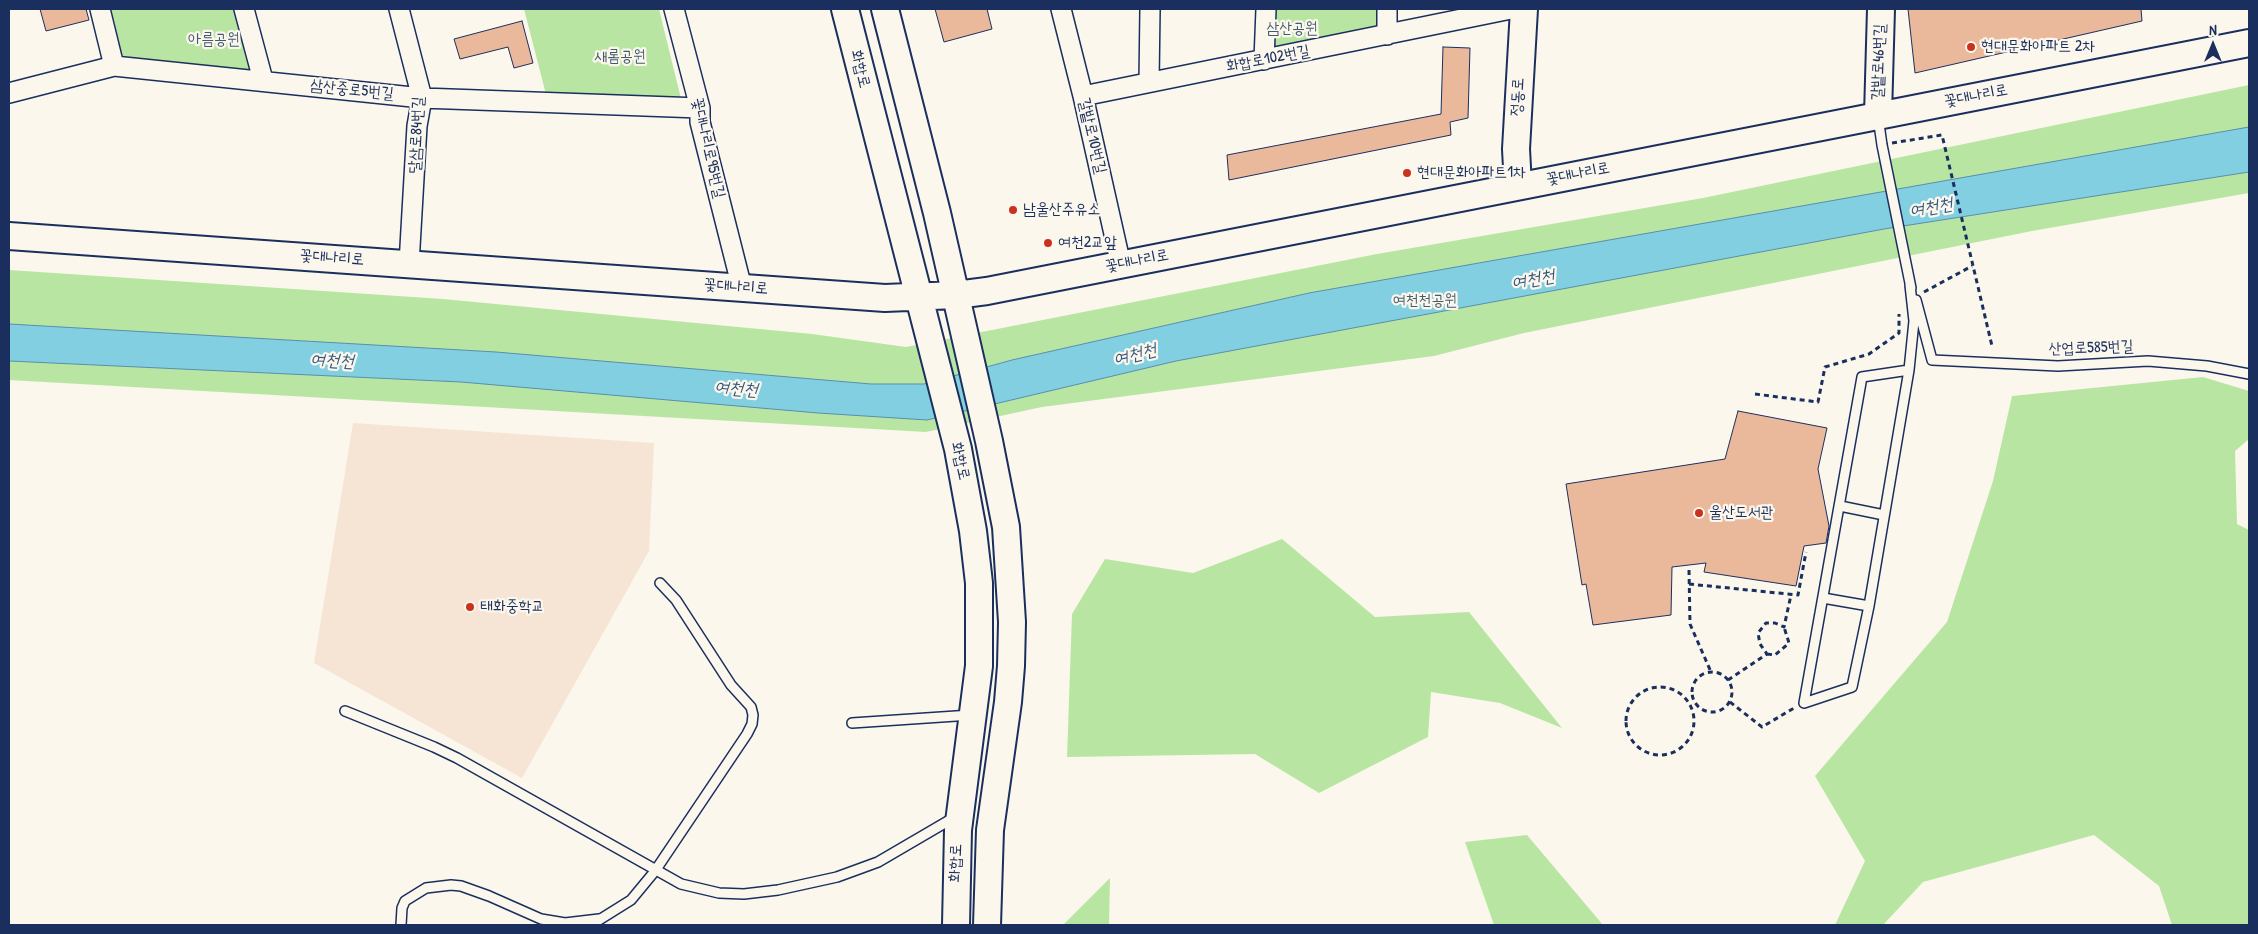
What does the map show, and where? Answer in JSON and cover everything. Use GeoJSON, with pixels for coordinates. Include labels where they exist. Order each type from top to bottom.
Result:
{"type":"FeatureCollection","features":[{"type":"Feature","properties":{"kind":"main road","name":"화합로"},"geometry":{"type":"LineString","coordinates":[[845,9],[958,450],[967,490],[979,582],[980,666],[959,814],[956,925]]}},
{"type":"Feature","properties":{"kind":"main road","name":"화합로"},"geometry":{"type":"LineString","coordinates":[[885,9],[964,329],[1006,527],[1012,622],[1008,702],[990,830],[987,925]]}},
{"type":"Feature","properties":{"kind":"main road","name":"정동로"},"geometry":{"type":"LineString","coordinates":[[1518,186],[1516,149],[1524,9]]}},
{"type":"Feature","properties":{"kind":"main road","name":"갈밭로46번길"},"geometry":{"type":"LineString","coordinates":[[1878,115],[1881,9]]}},
{"type":"Feature","properties":{"kind":"main road","name":"꽃대나리로"},"geometry":{"type":"LineString","coordinates":[[9,236],[885,298],[956,295],[1121,265],[2249,43]]}},
{"type":"Feature","properties":{"kind":"street"},"geometry":{"type":"LineString","coordinates":[[100,9],[114,66]]}},
{"type":"Feature","properties":{"kind":"street"},"geometry":{"type":"LineString","coordinates":[[244,9],[263,80]]}},
{"type":"Feature","properties":{"kind":"street","name":"달삼로84번길"},"geometry":{"type":"LineString","coordinates":[[399,9],[422,98],[417,126],[409,264]]}},
{"type":"Feature","properties":{"kind":"street","name":"꽃대나리로95번길"},"geometry":{"type":"LineString","coordinates":[[674,9],[700,108],[700,122],[742,288]]}},
{"type":"Feature","properties":{"kind":"street","name":"갈밭로10번길"},"geometry":{"type":"LineString","coordinates":[[1061,9],[1084,96],[1121,265]]}},
{"type":"Feature","properties":{"kind":"street"},"geometry":{"type":"LineString","coordinates":[[1149,82],[1150,9]]}},
{"type":"Feature","properties":{"kind":"street"},"geometry":{"type":"LineString","coordinates":[[1264,60],[1266,9]]}},
{"type":"Feature","properties":{"kind":"street"},"geometry":{"type":"LineString","coordinates":[[1386,35],[1387,9]]}},
{"type":"Feature","properties":{"kind":"street","name":"화합로102번길"},"geometry":{"type":"LineString","coordinates":[[1084,96],[1511,9]]}},
{"type":"Feature","properties":{"kind":"street","name":"삼산중로5번길"},"geometry":{"type":"LineString","coordinates":[[9,92],[114,66],[422,98],[700,108]]}},
{"type":"Feature","properties":{"kind":"lane"},"geometry":{"type":"LineString","coordinates":[[1878,115],[1882,148],[1913,297],[1914,321],[1909,370],[1869,606],[1852,687],[1804,703],[1862,377],[1909,370]]}},
{"type":"Feature","properties":{"kind":"lane","name":"산업로585번길"},"geometry":{"type":"LineString","coordinates":[[1913,297],[1932,360],[2058,366],[2148,361],[2207,366],[2249,374]]}},
{"type":"Feature","properties":{"kind":"lane"},"geometry":{"type":"LineString","coordinates":[[1840,506],[1884,515]]}},
{"type":"Feature","properties":{"kind":"lane"},"geometry":{"type":"LineString","coordinates":[[591,925],[631,900],[654,871],[747,734],[753,715],[751,707],[731,685],[676,600],[660,583]]}},
{"type":"Feature","properties":{"kind":"lane"},"geometry":{"type":"LineString","coordinates":[[1823,598],[1869,606]]}},
{"type":"Feature","properties":{"kind":"lane"},"geometry":{"type":"LineString","coordinates":[[345,711],[434,746],[654,871],[681,884],[718,893],[744,894],[809,885],[878,862],[959,814]]}},
{"type":"Feature","properties":{"kind":"lane"},"geometry":{"type":"LineString","coordinates":[[852,723],[974,715]]}},
{"type":"Feature","properties":{"kind":"lane"},"geometry":{"type":"LineString","coordinates":[[401,925],[402,908],[405,901],[426,888],[450,885],[461,886],[489,896],[541,920],[565,922],[599,919]]}},
{"type":"Feature","properties":{"kind":"path"},"geometry":{"type":"LineString","coordinates":[[1882,148],[1942,135],[1992,346]]}},
{"type":"Feature","properties":{"kind":"path"},"geometry":{"type":"LineString","coordinates":[[1755,394],[1818,402],[1825,367],[1869,354],[1899,333],[1899,299],[1913,297],[1972,266]]}},
{"type":"Feature","properties":{"kind":"path"},"geometry":{"type":"LineString","coordinates":[[1689,584],[1798,595],[1806,552]]}},
{"type":"Feature","properties":{"kind":"path"},"geometry":{"type":"LineString","coordinates":[[1689,570],[1690,624],[1711,672]]}},
{"type":"Feature","properties":{"kind":"path"},"geometry":{"type":"LineString","coordinates":[[1728,680],[1767,654],[1775,655],[1789,643],[1784,627],[1791,595]]}},
{"type":"Feature","properties":{"kind":"path"},"geometry":{"type":"LineString","coordinates":[[1767,654],[1760,644],[1758,633],[1766,624],[1784,627]]}},
{"type":"Feature","properties":{"kind":"path"},"geometry":{"type":"LineString","coordinates":[[1711,672],[1720,674],[1728,680],[1732,687],[1730,702],[1722,709],[1710,712],[1698,706],[1693,698],[1693,686],[1701,676],[1711,672]]}},
{"type":"Feature","properties":{"kind":"path"},"geometry":{"type":"LineString","coordinates":[[1665,688],[1681,694],[1688,702],[1693,712],[1694,724],[1692,734],[1686,744],[1677,751],[1666,755],[1655,755],[1640,748],[1629,736],[1626,725],[1627,713],[1631,703],[1639,695],[1649,690],[1665,688]]}},
{"type":"Feature","properties":{"kind":"path"},"geometry":{"type":"LineString","coordinates":[[1688,702],[1693,698]]}},
{"type":"Feature","properties":{"kind":"path"},"geometry":{"type":"LineString","coordinates":[[1730,702],[1762,727],[1804,703]]}},
{"type":"Feature","properties":{"kind":"shaded area","name":"태화중학교"},"geometry":{"type":"Polygon","coordinates":[[[353,423],[654,443],[649,551],[522,778],[314,663],[353,423]]]}},
{"type":"Feature","properties":{"kind":"green space","name":"아름공원"},"geometry":{"type":"Polygon","coordinates":[[[100,9],[244,9],[261,73],[114,66],[100,9]]]}},
{"type":"Feature","properties":{"kind":"green space","name":"새롬공원"},"geometry":{"type":"Polygon","coordinates":[[[524,9],[659,9],[683,107],[548,102],[524,9]]]}},
{"type":"Feature","properties":{"kind":"green space","name":"삼산공원"},"geometry":{"type":"Polygon","coordinates":[[[1272,9],[1382,9],[1381,31],[1271,54],[1272,9]]]}},
{"type":"Feature","properties":{"kind":"green space","name":"여천천공원"},"geometry":{"type":"Polygon","coordinates":[[[2249,85],[2249,193],[2032,231],[1524,333],[1434,356],[1042,407],[926,432],[9,380],[9,270],[443,299],[812,334],[906,347],[1377,254],[1703,198],[2249,85]]]}},
{"type":"Feature","properties":{"kind":"green space"},"geometry":{"type":"Polygon","coordinates":[[[2203,377],[2249,391],[2249,439],[2235,451],[2237,524],[2249,530],[2249,925],[2172,925],[2159,886],[2094,835],[1923,882],[1883,925],[1835,925],[1865,861],[1815,776],[1947,622],[1993,481],[2012,396],[2203,377]]]}},
{"type":"Feature","properties":{"kind":"green space"},"geometry":{"type":"Polygon","coordinates":[[[1282,539],[1375,617],[1469,612],[1562,728],[1500,703],[1431,692],[1428,737],[1319,793],[1255,754],[1067,757],[1072,614],[1105,559],[1193,573],[1282,539]]]}},
{"type":"Feature","properties":{"kind":"green space"},"geometry":{"type":"Polygon","coordinates":[[[1527,835],[1603,925],[1494,925],[1465,842],[1527,835]]]}},
{"type":"Feature","properties":{"kind":"green space"},"geometry":{"type":"Polygon","coordinates":[[[1110,878],[1109,925],[1063,925],[1110,878]]]}},
{"type":"Feature","properties":{"kind":"water","name":"여천천"},"geometry":{"type":"Polygon","coordinates":[[[2249,127],[2249,172],[1884,229],[1176,361],[927,420],[818,413],[461,382],[9,361],[9,324],[496,352],[871,384],[924,384],[1012,360],[1309,293],[2249,127]]]}},
{"type":"Feature","properties":{"kind":"building"},"geometry":{"type":"Polygon","coordinates":[[[40,9],[86,9],[89,20],[46,31],[40,9]]]}},
{"type":"Feature","properties":{"kind":"building"},"geometry":{"type":"Polygon","coordinates":[[[935,9],[987,9],[992,29],[944,42],[935,9]]]}},
{"type":"Feature","properties":{"kind":"building","name":"현대문화아파트 2차"},"geometry":{"type":"Polygon","coordinates":[[[1908,9],[2141,9],[2142,21],[1915,73],[1908,9]]]}},
{"type":"Feature","properties":{"kind":"building"},"geometry":{"type":"Polygon","coordinates":[[[522,21],[533,63],[514,68],[508,47],[460,59],[454,39],[522,21]]]}},
{"type":"Feature","properties":{"kind":"building"},"geometry":{"type":"Polygon","coordinates":[[[1443,47],[1470,48],[1468,118],[1450,122],[1451,135],[1229,180],[1227,155],[1441,114],[1443,47]]]}},
{"type":"Feature","properties":{"kind":"building","name":"울산도서관"},"geometry":{"type":"Polygon","coordinates":[[[1738,411],[1827,428],[1818,469],[1829,526],[1826,543],[1804,546],[1796,586],[1704,572],[1706,563],[1672,567],[1671,615],[1593,625],[1586,584],[1582,585],[1566,484],[1725,459],[1738,411]]]}},
{"type":"Feature","properties":{"kind":"place","name":"현대문화아파트 2차"},"geometry":{"type":"Point","coordinates":[1971,47]}},
{"type":"Feature","properties":{"kind":"place","name":"현대문화아파트1차"},"geometry":{"type":"Point","coordinates":[1407,173]}},
{"type":"Feature","properties":{"kind":"place","name":"남울산주유소"},"geometry":{"type":"Point","coordinates":[1013,210]}},
{"type":"Feature","properties":{"kind":"place","name":"여천2교앞"},"geometry":{"type":"Point","coordinates":[1048,243]}},
{"type":"Feature","properties":{"kind":"place","name":"울산도서관"},"geometry":{"type":"Point","coordinates":[1699,513]}},
{"type":"Feature","properties":{"kind":"place","name":"태화중학교"},"geometry":{"type":"Point","coordinates":[470,607]}}]}
